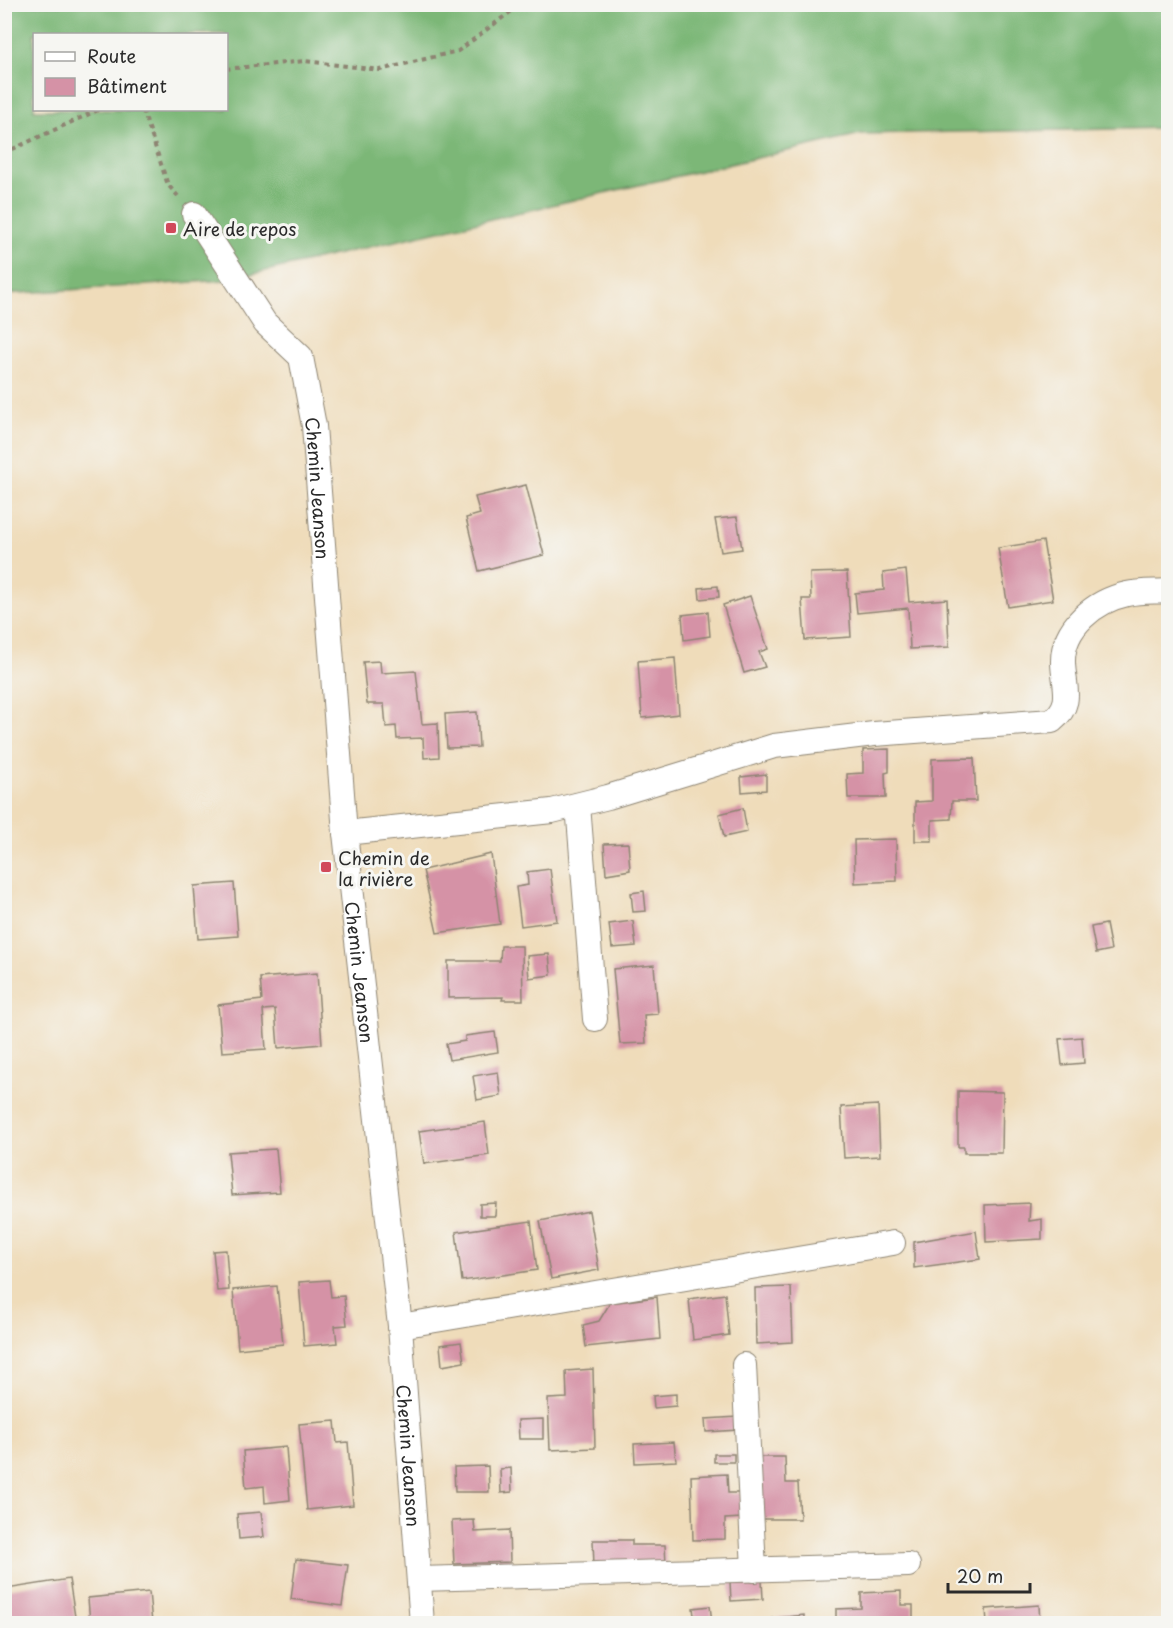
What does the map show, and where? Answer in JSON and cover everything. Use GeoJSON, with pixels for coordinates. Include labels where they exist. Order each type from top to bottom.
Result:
{"type":"FeatureCollection","features":[{"type":"Feature","properties":{"kind":"street","name":"Chemin Jeanson"},"geometry":{"type":"LineString","coordinates":[[194,214],[265,323],[301,357],[314,426],[345,833],[400,1326],[422,1623]]}},
{"type":"Feature","properties":{"kind":"street"},"geometry":{"type":"LineString","coordinates":[[345,833],[552,811],[774,746],[874,734],[1052,721],[1062,712],[1067,701],[1063,660],[1068,637],[1074,627],[1093,609],[1109,599],[1129,594],[1168,591]]}},
{"type":"Feature","properties":{"kind":"street"},"geometry":{"type":"LineString","coordinates":[[578,804],[595,1019]]}},
{"type":"Feature","properties":{"kind":"street"},"geometry":{"type":"LineString","coordinates":[[400,1326],[893,1243]]}},
{"type":"Feature","properties":{"kind":"street"},"geometry":{"type":"LineString","coordinates":[[744,1365],[754,1570]]}},
{"type":"Feature","properties":{"kind":"street"},"geometry":{"type":"LineString","coordinates":[[419,1579],[908,1566]]}},
{"type":"Feature","properties":{"kind":"path"},"geometry":{"type":"LineString","coordinates":[[228,69],[305,61],[380,70],[458,51],[521,4]]}},
{"type":"Feature","properties":{"kind":"path"},"geometry":{"type":"LineString","coordinates":[[4,153],[96,111]]}},
{"type":"Feature","properties":{"kind":"path"},"geometry":{"type":"LineString","coordinates":[[143,111],[168,185],[194,214]]}},
{"type":"Feature","properties":{"kind":"green space"},"geometry":{"type":"Polygon","coordinates":[[[5,5],[1168,5],[1168,128],[861,134],[226,280],[5,294],[5,5]]]}},
{"type":"Feature","properties":{"kind":"building"},"geometry":{"type":"Polygon","coordinates":[[[526,485],[544,555],[479,571],[466,518],[480,514],[475,497],[526,485]]]}},
{"type":"Feature","properties":{"kind":"building"},"geometry":{"type":"Polygon","coordinates":[[[737,517],[742,549],[721,552],[715,519],[737,517]]]}},
{"type":"Feature","properties":{"kind":"building"},"geometry":{"type":"Polygon","coordinates":[[[1043,541],[1053,600],[1008,607],[998,548],[1043,541]]]}},
{"type":"Feature","properties":{"kind":"building"},"geometry":{"type":"Polygon","coordinates":[[[906,570],[909,602],[947,599],[949,647],[910,649],[908,608],[857,613],[855,593],[884,590],[883,573],[906,570]]]}},
{"type":"Feature","properties":{"kind":"building"},"geometry":{"type":"Polygon","coordinates":[[[847,572],[851,637],[805,640],[802,599],[811,599],[810,573],[847,572]]]}},
{"type":"Feature","properties":{"kind":"building"},"geometry":{"type":"Polygon","coordinates":[[[718,586],[719,597],[700,599],[699,588],[718,586]]]}},
{"type":"Feature","properties":{"kind":"building"},"geometry":{"type":"Polygon","coordinates":[[[750,596],[768,649],[759,652],[765,667],[744,673],[723,605],[750,596]]]}},
{"type":"Feature","properties":{"kind":"building"},"geometry":{"type":"Polygon","coordinates":[[[708,612],[710,636],[684,640],[682,615],[708,612]]]}},
{"type":"Feature","properties":{"kind":"building"},"geometry":{"type":"Polygon","coordinates":[[[675,658],[679,714],[642,718],[638,661],[675,658]]]}},
{"type":"Feature","properties":{"kind":"building"},"geometry":{"type":"Polygon","coordinates":[[[380,661],[381,673],[416,671],[422,724],[438,723],[439,757],[424,758],[423,738],[397,739],[396,726],[386,727],[384,704],[367,704],[363,662],[380,661]]]}},
{"type":"Feature","properties":{"kind":"building"},"geometry":{"type":"Polygon","coordinates":[[[477,712],[479,747],[447,748],[445,714],[477,712]]]}},
{"type":"Feature","properties":{"kind":"building"},"geometry":{"type":"Polygon","coordinates":[[[889,749],[889,772],[885,773],[886,798],[848,798],[847,774],[863,773],[863,750],[889,749]]]}},
{"type":"Feature","properties":{"kind":"building"},"geometry":{"type":"Polygon","coordinates":[[[974,758],[976,801],[952,801],[951,819],[932,820],[932,841],[915,841],[915,802],[932,801],[932,759],[974,758]]]}},
{"type":"Feature","properties":{"kind":"building"},"geometry":{"type":"Polygon","coordinates":[[[766,774],[766,790],[742,792],[741,777],[766,774]]]}},
{"type":"Feature","properties":{"kind":"building"},"geometry":{"type":"Polygon","coordinates":[[[743,808],[747,832],[724,837],[719,814],[743,808]]]}},
{"type":"Feature","properties":{"kind":"building"},"geometry":{"type":"Polygon","coordinates":[[[896,839],[897,881],[855,883],[854,840],[896,839]]]}},
{"type":"Feature","properties":{"kind":"building"},"geometry":{"type":"Polygon","coordinates":[[[628,843],[630,870],[606,874],[604,844],[628,843]]]}},
{"type":"Feature","properties":{"kind":"building"},"geometry":{"type":"Polygon","coordinates":[[[491,854],[500,924],[437,933],[423,870],[491,854]]]}},
{"type":"Feature","properties":{"kind":"building"},"geometry":{"type":"Polygon","coordinates":[[[550,869],[557,921],[521,926],[516,887],[528,885],[527,872],[550,869]]]}},
{"type":"Feature","properties":{"kind":"building"},"geometry":{"type":"Polygon","coordinates":[[[234,883],[238,936],[198,939],[194,886],[234,883]]]}},
{"type":"Feature","properties":{"kind":"building"},"geometry":{"type":"Polygon","coordinates":[[[644,891],[646,911],[633,912],[631,893],[644,891]]]}},
{"type":"Feature","properties":{"kind":"building"},"geometry":{"type":"Polygon","coordinates":[[[633,921],[636,946],[612,948],[609,924],[633,921]]]}},
{"type":"Feature","properties":{"kind":"building"},"geometry":{"type":"Polygon","coordinates":[[[1106,924],[1111,950],[1096,953],[1091,927],[1106,924]]]}},
{"type":"Feature","properties":{"kind":"building"},"geometry":{"type":"Polygon","coordinates":[[[501,946],[522,946],[523,1000],[502,1000],[503,997],[448,998],[448,961],[500,961],[501,946]]]}},
{"type":"Feature","properties":{"kind":"building"},"geometry":{"type":"Polygon","coordinates":[[[549,954],[551,975],[529,978],[527,956],[549,954]]]}},
{"type":"Feature","properties":{"kind":"building"},"geometry":{"type":"Polygon","coordinates":[[[654,965],[658,1014],[644,1015],[646,1043],[620,1044],[613,969],[654,965]]]}},
{"type":"Feature","properties":{"kind":"building"},"geometry":{"type":"Polygon","coordinates":[[[317,973],[322,1044],[278,1048],[275,1009],[263,1010],[266,1049],[222,1052],[218,1005],[262,1000],[260,978],[317,973]]]}},
{"type":"Feature","properties":{"kind":"building"},"geometry":{"type":"Polygon","coordinates":[[[495,1032],[498,1052],[449,1060],[446,1044],[465,1041],[465,1036],[495,1032]]]}},
{"type":"Feature","properties":{"kind":"building"},"geometry":{"type":"Polygon","coordinates":[[[1082,1037],[1084,1063],[1062,1065],[1059,1039],[1082,1037]]]}},
{"type":"Feature","properties":{"kind":"building"},"geometry":{"type":"Polygon","coordinates":[[[498,1072],[501,1096],[477,1100],[473,1076],[498,1072]]]}},
{"type":"Feature","properties":{"kind":"building"},"geometry":{"type":"Polygon","coordinates":[[[958,1091],[1003,1092],[1002,1153],[964,1153],[964,1147],[958,1147],[958,1091]]]}},
{"type":"Feature","properties":{"kind":"building"},"geometry":{"type":"Polygon","coordinates":[[[878,1105],[880,1156],[844,1158],[841,1107],[878,1105]]]}},
{"type":"Feature","properties":{"kind":"building"},"geometry":{"type":"Polygon","coordinates":[[[485,1122],[489,1155],[424,1164],[419,1131],[485,1122]]]}},
{"type":"Feature","properties":{"kind":"building"},"geometry":{"type":"Polygon","coordinates":[[[276,1149],[280,1192],[232,1195],[228,1152],[276,1149]]]}},
{"type":"Feature","properties":{"kind":"building"},"geometry":{"type":"Polygon","coordinates":[[[496,1203],[495,1216],[480,1216],[480,1204],[496,1203]]]}},
{"type":"Feature","properties":{"kind":"building"},"geometry":{"type":"Polygon","coordinates":[[[1030,1203],[1029,1221],[1042,1219],[1042,1239],[986,1242],[985,1205],[1030,1203]]]}},
{"type":"Feature","properties":{"kind":"building"},"geometry":{"type":"Polygon","coordinates":[[[589,1211],[599,1270],[551,1279],[540,1221],[589,1211]]]}},
{"type":"Feature","properties":{"kind":"building"},"geometry":{"type":"Polygon","coordinates":[[[531,1221],[537,1270],[462,1281],[456,1232],[531,1221]]]}},
{"type":"Feature","properties":{"kind":"building"},"geometry":{"type":"Polygon","coordinates":[[[976,1231],[980,1259],[914,1268],[914,1242],[976,1231]]]}},
{"type":"Feature","properties":{"kind":"building"},"geometry":{"type":"Polygon","coordinates":[[[226,1250],[229,1290],[217,1291],[213,1251],[226,1250]]]}},
{"type":"Feature","properties":{"kind":"building"},"geometry":{"type":"Polygon","coordinates":[[[329,1280],[331,1297],[344,1296],[347,1325],[335,1326],[337,1343],[304,1346],[299,1282],[329,1280]]]}},
{"type":"Feature","properties":{"kind":"building"},"geometry":{"type":"Polygon","coordinates":[[[277,1286],[283,1344],[238,1349],[233,1290],[277,1286]]]}},
{"type":"Feature","properties":{"kind":"building"},"geometry":{"type":"Polygon","coordinates":[[[791,1287],[793,1342],[756,1344],[755,1288],[791,1287]]]}},
{"type":"Feature","properties":{"kind":"building"},"geometry":{"type":"Polygon","coordinates":[[[725,1294],[729,1335],[693,1340],[689,1299],[725,1294]]]}},
{"type":"Feature","properties":{"kind":"building"},"geometry":{"type":"Polygon","coordinates":[[[657,1297],[660,1339],[586,1347],[583,1325],[599,1321],[610,1303],[657,1297]]]}},
{"type":"Feature","properties":{"kind":"building"},"geometry":{"type":"Polygon","coordinates":[[[461,1342],[464,1362],[442,1366],[440,1345],[461,1342]]]}},
{"type":"Feature","properties":{"kind":"building"},"geometry":{"type":"Polygon","coordinates":[[[593,1369],[595,1448],[550,1450],[548,1399],[567,1398],[566,1371],[593,1369]]]}},
{"type":"Feature","properties":{"kind":"building"},"geometry":{"type":"Polygon","coordinates":[[[676,1394],[676,1406],[654,1408],[653,1396],[676,1394]]]}},
{"type":"Feature","properties":{"kind":"building"},"geometry":{"type":"Polygon","coordinates":[[[738,1417],[739,1430],[706,1432],[705,1419],[738,1417]]]}},
{"type":"Feature","properties":{"kind":"building"},"geometry":{"type":"Polygon","coordinates":[[[543,1419],[543,1439],[519,1439],[518,1420],[543,1419]]]}},
{"type":"Feature","properties":{"kind":"building"},"geometry":{"type":"Polygon","coordinates":[[[335,1421],[337,1443],[348,1442],[353,1505],[307,1510],[299,1424],[335,1421]]]}},
{"type":"Feature","properties":{"kind":"building"},"geometry":{"type":"Polygon","coordinates":[[[674,1442],[676,1461],[635,1463],[634,1444],[674,1442]]]}},
{"type":"Feature","properties":{"kind":"building"},"geometry":{"type":"Polygon","coordinates":[[[286,1447],[290,1500],[265,1503],[264,1486],[246,1488],[243,1451],[286,1447]]]}},
{"type":"Feature","properties":{"kind":"building"},"geometry":{"type":"Polygon","coordinates":[[[714,1454],[734,1454],[734,1462],[714,1462],[714,1454]]]}},
{"type":"Feature","properties":{"kind":"building"},"geometry":{"type":"Polygon","coordinates":[[[755,1457],[785,1457],[786,1483],[798,1483],[800,1519],[757,1519],[755,1457]]]}},
{"type":"Feature","properties":{"kind":"building"},"geometry":{"type":"Polygon","coordinates":[[[488,1466],[489,1492],[455,1492],[454,1467],[488,1466]]]}},
{"type":"Feature","properties":{"kind":"building"},"geometry":{"type":"Polygon","coordinates":[[[511,1468],[512,1492],[501,1493],[500,1469],[511,1468]]]}},
{"type":"Feature","properties":{"kind":"building"},"geometry":{"type":"Polygon","coordinates":[[[727,1474],[728,1493],[742,1493],[742,1518],[725,1519],[725,1539],[693,1540],[691,1476],[727,1474]]]}},
{"type":"Feature","properties":{"kind":"building"},"geometry":{"type":"Polygon","coordinates":[[[261,1512],[264,1537],[239,1539],[237,1514],[261,1512]]]}},
{"type":"Feature","properties":{"kind":"building"},"geometry":{"type":"Polygon","coordinates":[[[474,1520],[475,1532],[509,1530],[510,1562],[454,1564],[452,1521],[474,1520]]]}},
{"type":"Feature","properties":{"kind":"building"},"geometry":{"type":"Polygon","coordinates":[[[593,1540],[632,1540],[632,1545],[665,1545],[666,1564],[594,1566],[593,1540]]]}},
{"type":"Feature","properties":{"kind":"building"},"geometry":{"type":"Polygon","coordinates":[[[296,1559],[348,1565],[342,1606],[291,1599],[296,1559]]]}},
{"type":"Feature","properties":{"kind":"building"},"geometry":{"type":"Polygon","coordinates":[[[69,1579],[76,1623],[12,1623],[6,1589],[69,1579]]]}},
{"type":"Feature","properties":{"kind":"building"},"geometry":{"type":"Polygon","coordinates":[[[762,1581],[763,1599],[731,1601],[730,1582],[762,1581]]]}},
{"type":"Feature","properties":{"kind":"building"},"geometry":{"type":"Polygon","coordinates":[[[901,1591],[901,1605],[913,1605],[913,1621],[836,1623],[836,1609],[861,1608],[861,1593],[901,1591]]]}},
{"type":"Feature","properties":{"kind":"building"},"geometry":{"type":"Polygon","coordinates":[[[149,1592],[152,1623],[90,1623],[88,1598],[149,1592]]]}},
{"type":"Feature","properties":{"kind":"building"},"geometry":{"type":"Polygon","coordinates":[[[1039,1605],[1040,1623],[987,1623],[986,1609],[1039,1605]]]}},
{"type":"Feature","properties":{"kind":"building"},"geometry":{"type":"Polygon","coordinates":[[[710,1606],[712,1622],[695,1623],[693,1608],[710,1606]]]}},
{"type":"Feature","properties":{"kind":"building"},"geometry":{"type":"Polygon","coordinates":[[[804,1615],[804,1623],[748,1623],[748,1621],[804,1615]]]}},
{"type":"Feature","properties":{"kind":"place","name":"Aire de repos"},"geometry":{"type":"Point","coordinates":[171,228]}},
{"type":"Feature","properties":{"kind":"place","name":"Chemin de la rivière"},"geometry":{"type":"Point","coordinates":[326,867]}}]}
